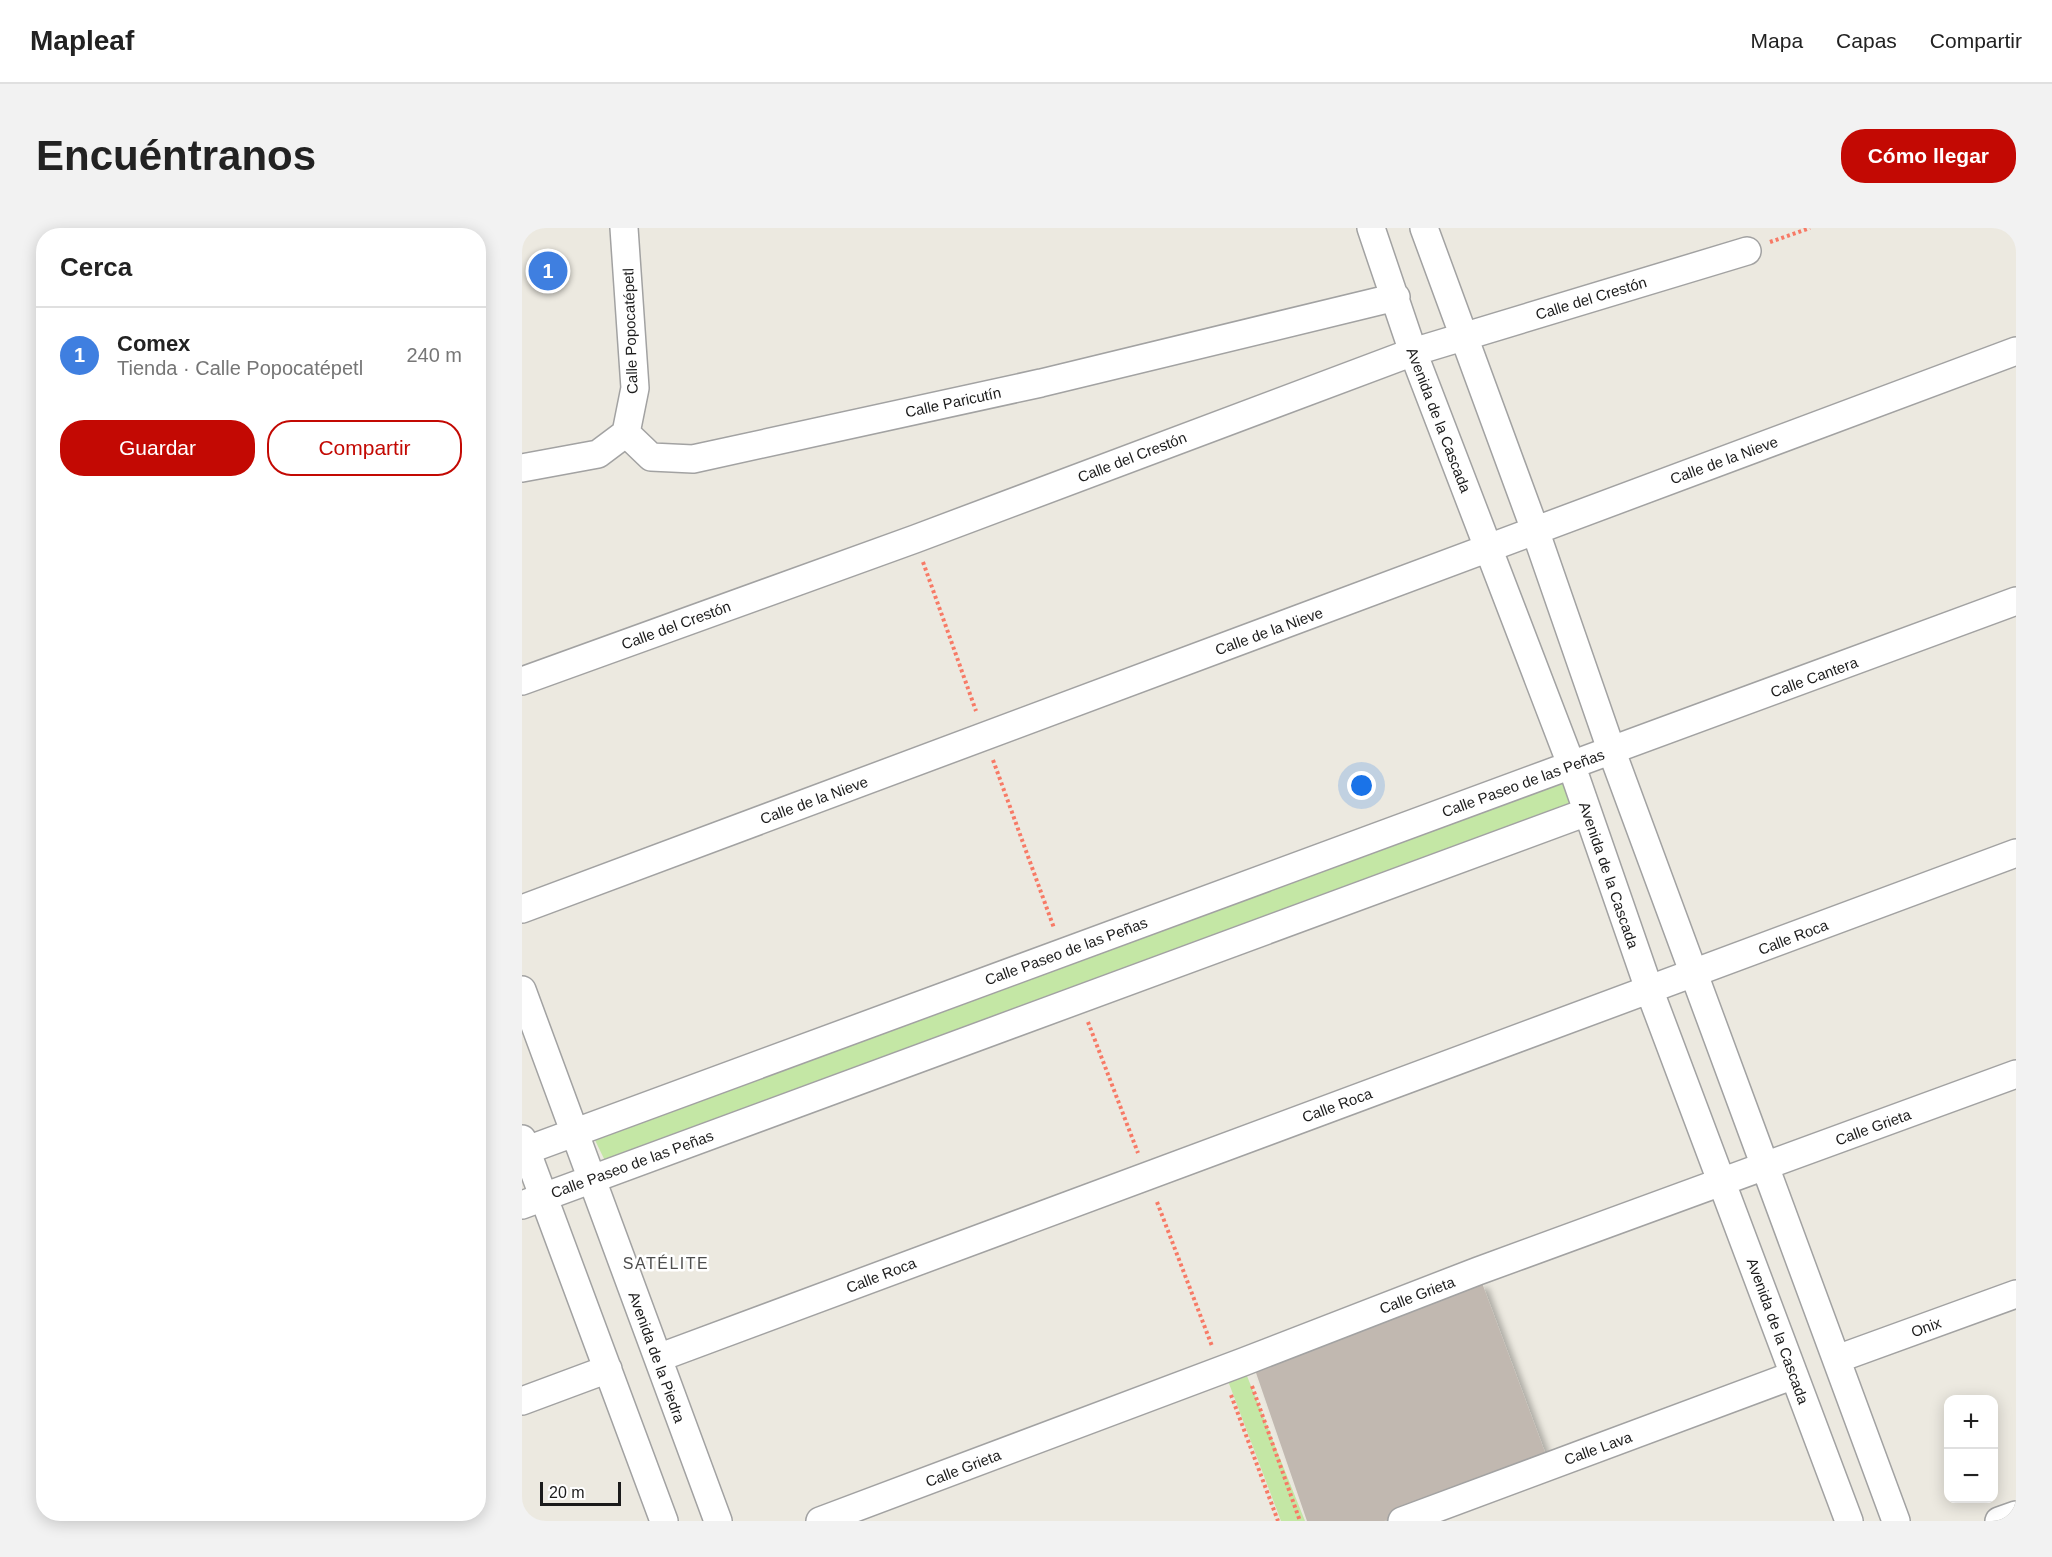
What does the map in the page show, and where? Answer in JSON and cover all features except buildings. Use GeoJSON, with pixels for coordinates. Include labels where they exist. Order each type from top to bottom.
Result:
{"type":"FeatureCollection","features":[{"type":"Feature","properties":{"kind":"street","name":"Calle Popocatépetl"},"geometry":{"type":"LineString","coordinates":[[624,228],[635,388],[626,433]]}},
{"type":"Feature","properties":{"kind":"street","name":"Avenida de la Cascada"},"geometry":{"type":"LineString","coordinates":[[1371,228],[1413,352],[1571,764],[1649,989],[1849,1521]]}},
{"type":"Feature","properties":{"kind":"street"},"geometry":{"type":"LineString","coordinates":[[1424,228],[1535,530],[1612,752],[1896,1521]]}},
{"type":"Feature","properties":{"kind":"street","name":"Calle del Crestón"},"geometry":{"type":"LineString","coordinates":[[522,681],[915,539],[1413,352],[1747,251]]}},
{"type":"Feature","properties":{"kind":"street","name":"Calle Paricutín"},"geometry":{"type":"LineString","coordinates":[[626,433],[651,457],[693,459],[1041,383],[1396,297]]}},
{"type":"Feature","properties":{"kind":"street","name":"Calle de la Nieve"},"geometry":{"type":"LineString","coordinates":[[522,909],[2016,351]]}},
{"type":"Feature","properties":{"kind":"street"},"geometry":{"type":"LineString","coordinates":[[522,468],[598,454],[626,433]]}},
{"type":"Feature","properties":{"kind":"street","name":"Calle Cantera"},"geometry":{"type":"LineString","coordinates":[[1612,752],[2016,602]]}},
{"type":"Feature","properties":{"kind":"street","name":"Calle Paseo de las Peñas"},"geometry":{"type":"LineString","coordinates":[[524,1147],[575,1132],[1571,764],[1612,752]]}},
{"type":"Feature","properties":{"kind":"street","name":"Calle Paseo de las Peñas"},"geometry":{"type":"LineString","coordinates":[[532,1201],[1587,812]]}},
{"type":"Feature","properties":{"kind":"street","name":"Calle Roca"},"geometry":{"type":"LineString","coordinates":[[658,1358],[2016,853]]}},
{"type":"Feature","properties":{"kind":"street","name":"Avenida de la Piedra"},"geometry":{"type":"LineString","coordinates":[[522,990],[717,1521]]}},
{"type":"Feature","properties":{"kind":"street","name":"Calle Grieta"},"geometry":{"type":"LineString","coordinates":[[820,1521],[1478,1271],[2016,1074]]}},
{"type":"Feature","properties":{"kind":"street"},"geometry":{"type":"LineString","coordinates":[[524,1147],[532,1201],[608,1369],[664,1521]]}},
{"type":"Feature","properties":{"kind":"street","name":"Onix"},"geometry":{"type":"LineString","coordinates":[[1837,1359],[2016,1294]]}},
{"type":"Feature","properties":{"kind":"street"},"geometry":{"type":"LineString","coordinates":[[522,1401],[608,1369]]}},
{"type":"Feature","properties":{"kind":"street","name":"Calle Lava"},"geometry":{"type":"LineString","coordinates":[[1402,1521],[1794,1375]]}},
{"type":"Feature","properties":{"kind":"street"},"geometry":{"type":"LineString","coordinates":[[1999,1521],[2016,1515]]}},
{"type":"Feature","properties":{"kind":"path"},"geometry":{"type":"LineString","coordinates":[[1747,251],[1810,228]]}},
{"type":"Feature","properties":{"kind":"path"},"geometry":{"type":"LineString","coordinates":[[915,539],[1063,952]]}},
{"type":"Feature","properties":{"kind":"path"},"geometry":{"type":"LineString","coordinates":[[1080,1000],[1147,1175],[1300,1521]]}},
{"type":"Feature","properties":{"kind":"path"},"geometry":{"type":"LineString","coordinates":[[1232,1366],[1278,1521]]}},
{"type":"Feature","properties":{"kind":"green space"},"geometry":{"type":"Polygon","coordinates":[[[1570,771],[1582,803],[608,1167],[593,1136],[1570,771]]]}},
{"type":"Feature","properties":{"kind":"green space"},"geometry":{"type":"Polygon","coordinates":[[[1243,1366],[1305,1521],[1281,1521],[1225,1373],[1243,1366]]]}},
{"type":"Feature","properties":{"kind":"place","name":"Comex"},"geometry":{"type":"Point","coordinates":[548,271]}},
{"type":"Feature","properties":{"kind":"district","name":"SATÉLITE"},"geometry":{"type":"Point","coordinates":[666,1263]}}]}
